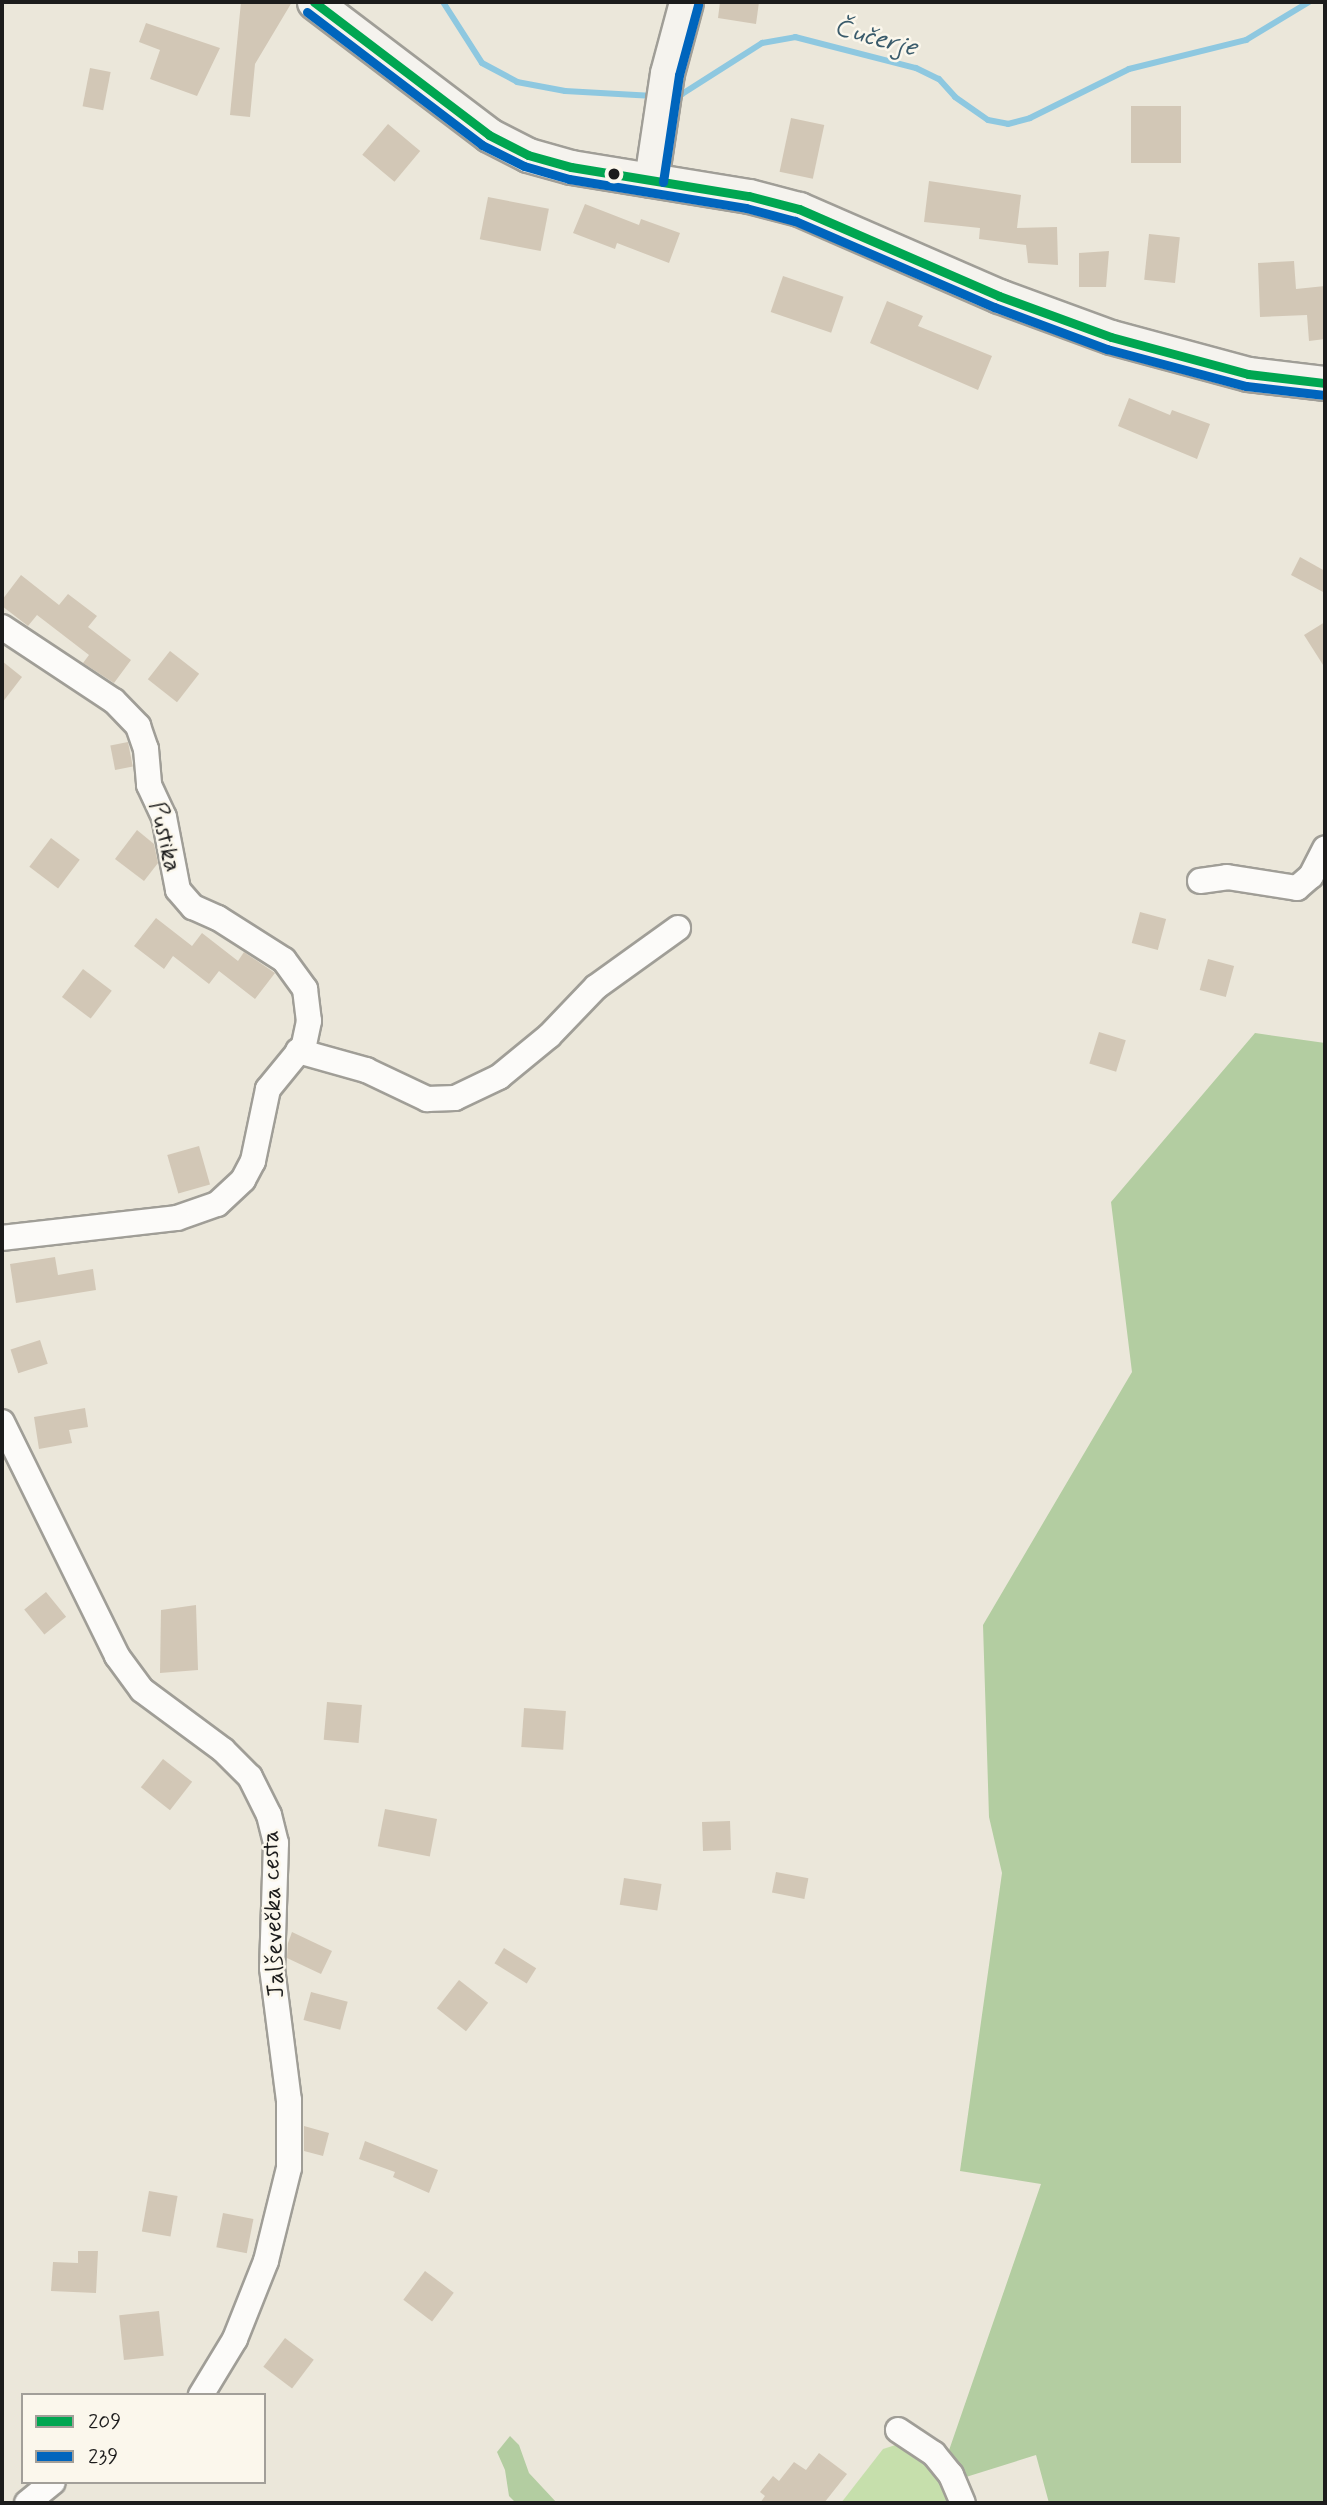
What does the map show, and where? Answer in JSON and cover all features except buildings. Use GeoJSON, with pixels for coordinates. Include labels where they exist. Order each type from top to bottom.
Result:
{"type":"FeatureCollection","features":[{"type":"Feature","properties":{"kind":"street"},"geometry":{"type":"LineString","coordinates":[[314,2],[423,87],[499,140],[528,155],[571,167],[749,196],[799,209],[999,296],[1111,337],[1248,374],[1324,386]]}},
{"type":"Feature","properties":{"kind":"street"},"geometry":{"type":"LineString","coordinates":[[651,180],[666,82],[686,2]]}},
{"type":"Feature","properties":{"kind":"street","name":"Pustika"},"geometry":{"type":"LineString","coordinates":[[2,627],[114,701],[138,726],[146,749],[149,785],[164,817],[178,890],[193,907],[218,918],[284,960],[299,978],[309,1002],[308,1035],[268,1089],[253,1161],[243,1180],[217,1204],[177,1218],[2,1238]]}},
{"type":"Feature","properties":{"kind":"street"},"geometry":{"type":"LineString","coordinates":[[1200,881],[1227,877],[1297,888],[1311,876],[1325,848]]}},
{"type":"Feature","properties":{"kind":"street"},"geometry":{"type":"LineString","coordinates":[[298,1051],[366,1070],[427,1099],[455,1098],[499,1077],[549,1036],[596,987],[678,928]]}},
{"type":"Feature","properties":{"kind":"street","name":"Jalševečka cesta"},"geometry":{"type":"LineString","coordinates":[[2,1422],[117,1656],[142,1690],[223,1750],[250,1777],[269,1815],[276,1843],[272,1968],[289,2100],[289,2168],[266,2261],[234,2339],[202,2393]]}},
{"type":"Feature","properties":{"kind":"street"},"geometry":{"type":"LineString","coordinates":[[898,2430],[934,2454],[951,2475],[962,2503]]}},
{"type":"Feature","properties":{"kind":"street"},"geometry":{"type":"LineString","coordinates":[[27,2503],[51,2484]]}},
{"type":"Feature","properties":{"kind":"green space"},"geometry":{"type":"Polygon","coordinates":[[[1255,1033],[1325,1043],[1325,2503],[1049,2503],[1036,2455],[966,2477],[946,2459],[1041,2184],[960,2171],[1002,1873],[989,1817],[983,1625],[1132,1372],[1111,1202],[1255,1033]]]}},
{"type":"Feature","properties":{"kind":"green space"},"geometry":{"type":"Polygon","coordinates":[[[510,2436],[519,2445],[529,2473],[557,2503],[516,2503],[509,2496],[505,2470],[497,2452],[510,2436]]]}},
{"type":"Feature","properties":{"kind":"green space"},"geometry":{"type":"Polygon","coordinates":[[[905,2442],[916,2446],[958,2503],[841,2503],[883,2449],[905,2442]]]}},
{"type":"Feature","properties":{"kind":"waterway","name":"Čučerje"},"geometry":{"type":"LineString","coordinates":[[443,2],[482,63],[517,82],[565,91],[654,96]]}},
{"type":"Feature","properties":{"kind":"waterway","name":"Čučerje"},"geometry":{"type":"LineString","coordinates":[[675,94],[682,94],[762,43],[795,37],[916,68],[939,79],[955,97],[988,120],[1008,124],[1030,118],[1129,69],[1246,40],[1309,2]]}},
{"type":"Feature","properties":{"kind":"transit line","name":"209"},"geometry":{"type":"LineString","coordinates":[[314,2],[489,135],[528,155],[571,167],[749,196],[799,209],[999,296],[1111,337],[1248,374],[1325,383]]}},
{"type":"Feature","properties":{"kind":"transit line","name":"239"},"geometry":{"type":"LineString","coordinates":[[663,182],[679,75],[698,5]]}},
{"type":"Feature","properties":{"kind":"transit line","name":"239"},"geometry":{"type":"LineString","coordinates":[[307,12],[482,145],[524,166],[569,179],[746,208],[795,221],[994,307],[1107,349],[1246,386],[1324,395]]}}]}
